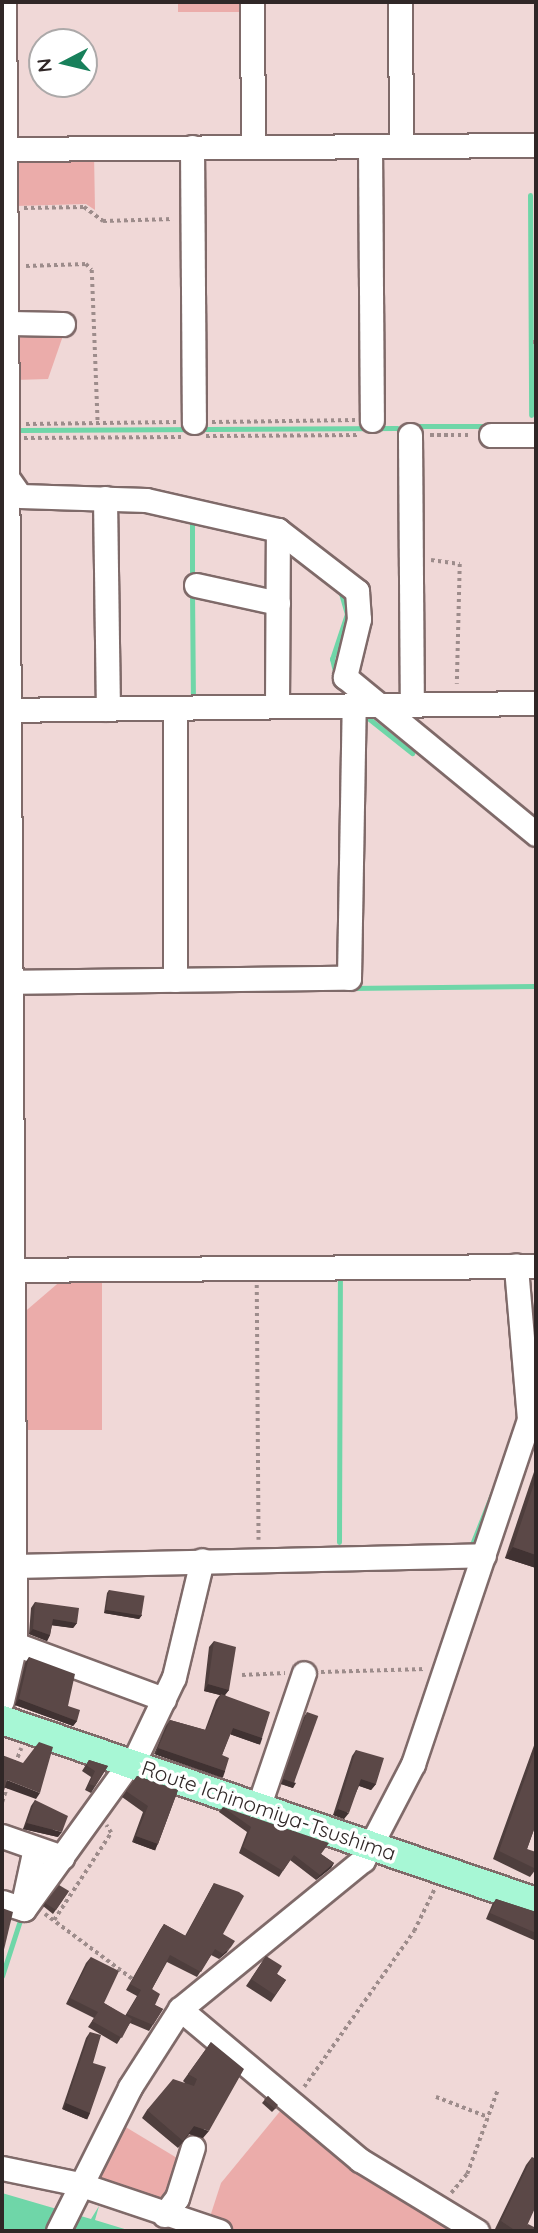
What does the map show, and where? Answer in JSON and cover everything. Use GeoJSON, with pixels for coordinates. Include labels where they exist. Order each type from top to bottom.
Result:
{"type":"FeatureCollection","features":[{"type":"Feature","properties":{"kind":"main road","name":"Route Ichinomiya-Tsushima"},"geometry":{"type":"LineString","coordinates":[[15,1725],[259,1805],[536,1902]]}},
{"type":"Feature","properties":{"kind":"street"},"geometry":{"type":"LineString","coordinates":[[2,1701],[15,1644],[8,1619],[15,1566],[8,1270],[6,710],[9,480],[6,428],[8,323],[5,253],[7,209],[4,149],[4,2]]}},
{"type":"Feature","properties":{"kind":"street"},"geometry":{"type":"LineString","coordinates":[[252,2],[253,147]]}},
{"type":"Feature","properties":{"kind":"street"},"geometry":{"type":"LineString","coordinates":[[400,2],[401,146]]}},
{"type":"Feature","properties":{"kind":"street"},"geometry":{"type":"LineString","coordinates":[[4,149],[536,145]]}},
{"type":"Feature","properties":{"kind":"street"},"geometry":{"type":"LineString","coordinates":[[370,146],[371,428]]}},
{"type":"Feature","properties":{"kind":"street"},"geometry":{"type":"LineString","coordinates":[[192,148],[195,432]]}},
{"type":"Feature","properties":{"kind":"street"},"geometry":{"type":"LineString","coordinates":[[8,323],[63,324]]}},
{"type":"Feature","properties":{"kind":"street"},"geometry":{"type":"LineString","coordinates":[[410,435],[412,704]]}},
{"type":"Feature","properties":{"kind":"street"},"geometry":{"type":"LineString","coordinates":[[491,435],[536,435]]}},
{"type":"Feature","properties":{"kind":"street"},"geometry":{"type":"LineString","coordinates":[[9,480],[20,496],[146,500],[278,530],[357,591],[359,619],[343,667],[365,705],[536,834]]}},
{"type":"Feature","properties":{"kind":"street"},"geometry":{"type":"LineString","coordinates":[[105,498],[108,709]]}},
{"type":"Feature","properties":{"kind":"street"},"geometry":{"type":"LineString","coordinates":[[277,706],[278,530]]}},
{"type":"Feature","properties":{"kind":"street"},"geometry":{"type":"LineString","coordinates":[[196,586],[278,603]]}},
{"type":"Feature","properties":{"kind":"street"},"geometry":{"type":"LineString","coordinates":[[6,710],[536,704]]}},
{"type":"Feature","properties":{"kind":"street"},"geometry":{"type":"LineString","coordinates":[[7,982],[349,978],[365,705]]}},
{"type":"Feature","properties":{"kind":"street"},"geometry":{"type":"LineString","coordinates":[[175,708],[175,980]]}},
{"type":"Feature","properties":{"kind":"street"},"geometry":{"type":"LineString","coordinates":[[8,1270],[526,1266],[531,1427],[444,1668],[413,1764],[363,1860],[180,2009],[77,2188],[58,2231]]}},
{"type":"Feature","properties":{"kind":"street"},"geometry":{"type":"LineString","coordinates":[[15,1566],[484,1555]]}},
{"type":"Feature","properties":{"kind":"street"},"geometry":{"type":"LineString","coordinates":[[17,1905],[62,1857],[132,1763],[164,1699],[202,1560]]}},
{"type":"Feature","properties":{"kind":"street"},"geometry":{"type":"LineString","coordinates":[[15,1644],[164,1699]]}},
{"type":"Feature","properties":{"kind":"street"},"geometry":{"type":"LineString","coordinates":[[259,1805],[304,1672]]}},
{"type":"Feature","properties":{"kind":"street"},"geometry":{"type":"LineString","coordinates":[[2,1836],[62,1857]]}},
{"type":"Feature","properties":{"kind":"street"},"geometry":{"type":"LineString","coordinates":[[17,1905],[35,1848]]}},
{"type":"Feature","properties":{"kind":"street"},"geometry":{"type":"LineString","coordinates":[[180,2009],[360,2160],[477,2231]]}},
{"type":"Feature","properties":{"kind":"street"},"geometry":{"type":"LineString","coordinates":[[164,2215],[177,2198],[193,2147]]}},
{"type":"Feature","properties":{"kind":"street"},"geometry":{"type":"LineString","coordinates":[[2,2168],[219,2231]]}},
{"type":"Feature","properties":{"kind":"path"},"geometry":{"type":"LineString","coordinates":[[7,209],[84,207],[103,221],[193,218]]}},
{"type":"Feature","properties":{"kind":"path"},"geometry":{"type":"LineString","coordinates":[[6,428],[195,432],[371,428]]}},
{"type":"Feature","properties":{"kind":"path"},"geometry":{"type":"LineString","coordinates":[[410,435],[491,435]]}},
{"type":"Feature","properties":{"kind":"path"},"geometry":{"type":"LineString","coordinates":[[411,559],[460,564],[457,704]]}},
{"type":"Feature","properties":{"kind":"path"},"geometry":{"type":"LineString","coordinates":[[257,1268],[259,1542]]}},
{"type":"Feature","properties":{"kind":"path"},"geometry":{"type":"LineString","coordinates":[[242,1675],[444,1668]]}},
{"type":"Feature","properties":{"kind":"path"},"geometry":{"type":"LineString","coordinates":[[2,1802],[15,1725]]}},
{"type":"Feature","properties":{"kind":"path"},"geometry":{"type":"LineString","coordinates":[[54,1920],[111,1833],[97,1810]]}},
{"type":"Feature","properties":{"kind":"path"},"geometry":{"type":"LineString","coordinates":[[293,2103],[414,1931],[444,1870]]}},
{"type":"Feature","properties":{"kind":"path"},"geometry":{"type":"LineString","coordinates":[[17,1905],[54,1920],[147,1988]]}},
{"type":"Feature","properties":{"kind":"path"},"geometry":{"type":"LineString","coordinates":[[445,2211],[453,2186],[467,2174],[498,2089]]}},
{"type":"Feature","properties":{"kind":"path"},"geometry":{"type":"LineString","coordinates":[[436,2097],[488,2117]]}},
{"type":"Feature","properties":{"kind":"shaded area"},"geometry":{"type":"Polygon","coordinates":[[[178,2],[247,2],[247,12],[178,12],[178,2]]]}},
{"type":"Feature","properties":{"kind":"shaded area"},"geometry":{"type":"Polygon","coordinates":[[[23,153],[94,153],[95,210],[86,204],[15,206],[14,161],[23,153]]]}},
{"type":"Feature","properties":{"kind":"shaded area"},"geometry":{"type":"Polygon","coordinates":[[[15,327],[66,327],[48,379],[15,380],[15,327]]]}},
{"type":"Feature","properties":{"kind":"shaded area"},"geometry":{"type":"Polygon","coordinates":[[[102,1278],[102,1430],[21,1430],[21,1315],[63,1279],[102,1278]]]}},
{"type":"Feature","properties":{"kind":"shaded area"},"geometry":{"type":"Polygon","coordinates":[[[286,2104],[471,2231],[235,2231],[208,2223],[221,2183],[286,2104]]]}},
{"type":"Feature","properties":{"kind":"shaded area"},"geometry":{"type":"Polygon","coordinates":[[[124,2126],[182,2161],[166,2200],[95,2179],[124,2126]]]}},
{"type":"Feature","properties":{"kind":"shaded area"},"geometry":{"type":"Polygon","coordinates":[[[2,2193],[91,2219],[99,2206],[95,2220],[131,2231],[2,2231],[2,2193]]]}},
{"type":"Feature","properties":{"kind":"building"},"geometry":{"type":"Polygon","coordinates":[[[536,1478],[536,1555],[513,1547],[536,1478]]]}},
{"type":"Feature","properties":{"kind":"building"},"geometry":{"type":"Polygon","coordinates":[[[109,1590],[145,1596],[141,1615],[106,1610],[109,1590]]]}},
{"type":"Feature","properties":{"kind":"building"},"geometry":{"type":"Polygon","coordinates":[[[35,1602],[79,1608],[77,1623],[53,1619],[50,1635],[33,1629],[35,1602]]]}},
{"type":"Feature","properties":{"kind":"building"},"geometry":{"type":"Polygon","coordinates":[[[214,1641],[236,1647],[229,1690],[208,1684],[214,1641]]]}},
{"type":"Feature","properties":{"kind":"building"},"geometry":{"type":"Polygon","coordinates":[[[29,1657],[75,1674],[68,1706],[80,1710],[77,1721],[19,1699],[29,1657]]]}},
{"type":"Feature","properties":{"kind":"building"},"geometry":{"type":"Polygon","coordinates":[[[221,1694],[270,1712],[262,1738],[233,1728],[222,1755],[229,1758],[225,1771],[158,1748],[170,1720],[206,1730],[221,1694]]]}},
{"type":"Feature","properties":{"kind":"building"},"geometry":{"type":"Polygon","coordinates":[[[307,1712],[318,1716],[294,1783],[283,1779],[307,1712]]]}},
{"type":"Feature","properties":{"kind":"building"},"geometry":{"type":"Polygon","coordinates":[[[39,1742],[53,1747],[40,1793],[7,1780],[2,1798],[2,1755],[23,1763],[39,1742]]]}},
{"type":"Feature","properties":{"kind":"building"},"geometry":{"type":"Polygon","coordinates":[[[536,1748],[536,1824],[527,1849],[536,1852],[536,1869],[499,1851],[536,1748]]]}},
{"type":"Feature","properties":{"kind":"building"},"geometry":{"type":"Polygon","coordinates":[[[356,1750],[384,1758],[376,1784],[361,1779],[349,1813],[338,1809],[356,1750]]]}},
{"type":"Feature","properties":{"kind":"building"},"geometry":{"type":"Polygon","coordinates":[[[89,1760],[108,1766],[95,1786],[89,1784],[95,1771],[86,1765],[89,1760]]]}},
{"type":"Feature","properties":{"kind":"building"},"geometry":{"type":"Polygon","coordinates":[[[137,1776],[178,1790],[158,1844],[136,1836],[148,1806],[126,1791],[137,1776]]]}},
{"type":"Feature","properties":{"kind":"building"},"geometry":{"type":"Polygon","coordinates":[[[35,1800],[68,1816],[62,1832],[27,1823],[35,1800]]]}},
{"type":"Feature","properties":{"kind":"building"},"geometry":{"type":"Polygon","coordinates":[[[223,1807],[329,1843],[321,1854],[334,1863],[320,1875],[294,1855],[283,1871],[243,1847],[251,1827],[223,1807]]]}},
{"type":"Feature","properties":{"kind":"building"},"geometry":{"type":"Polygon","coordinates":[[[214,1883],[244,1896],[223,1934],[235,1941],[223,1954],[215,1949],[201,1972],[170,1955],[152,1989],[160,1994],[155,2005],[163,2009],[153,2025],[127,2014],[141,1990],[130,1984],[164,1924],[186,1936],[214,1883]]]}},
{"type":"Feature","properties":{"kind":"building"},"geometry":{"type":"Polygon","coordinates":[[[59,1885],[69,1891],[56,1910],[45,1903],[59,1885]]]}},
{"type":"Feature","properties":{"kind":"building"},"geometry":{"type":"Polygon","coordinates":[[[496,1899],[536,1912],[536,1933],[490,1913],[496,1899]]]}},
{"type":"Feature","properties":{"kind":"building"},"geometry":{"type":"Polygon","coordinates":[[[2,1908],[13,1912],[2,1958],[2,1908]]]}},
{"type":"Feature","properties":{"kind":"building"},"geometry":{"type":"Polygon","coordinates":[[[266,1956],[282,1966],[277,1974],[286,1980],[275,1995],[251,1979],[266,1956]]]}},
{"type":"Feature","properties":{"kind":"building"},"geometry":{"type":"Polygon","coordinates":[[[91,1957],[119,1971],[104,2003],[132,2019],[122,2038],[92,2021],[98,2012],[70,1998],[91,1957]]]}},
{"type":"Feature","properties":{"kind":"building"},"geometry":{"type":"Polygon","coordinates":[[[90,2032],[101,2035],[93,2063],[106,2067],[90,2113],[66,2103],[90,2032]]]}},
{"type":"Feature","properties":{"kind":"building"},"geometry":{"type":"Polygon","coordinates":[[[211,2042],[244,2069],[209,2131],[194,2126],[183,2141],[147,2110],[173,2079],[194,2086],[197,2079],[188,2074],[211,2042]]]}},
{"type":"Feature","properties":{"kind":"building"},"geometry":{"type":"Polygon","coordinates":[[[268,2096],[278,2105],[275,2109],[264,2100],[268,2096]]]}},
{"type":"Feature","properties":{"kind":"building"},"geometry":{"type":"Polygon","coordinates":[[[532,2157],[536,2159],[536,2206],[526,2228],[528,2224],[536,2228],[536,2231],[516,2231],[501,2221],[532,2157]]]}},
{"type":"Feature","properties":{"kind":"waterway"},"geometry":{"type":"LineString","coordinates":[[530,195],[531,415]]}},
{"type":"Feature","properties":{"kind":"waterway"},"geometry":{"type":"LineString","coordinates":[[416,426],[490,426]]}},
{"type":"Feature","properties":{"kind":"waterway"},"geometry":{"type":"LineString","coordinates":[[21,430],[397,428]]}},
{"type":"Feature","properties":{"kind":"waterway"},"geometry":{"type":"LineString","coordinates":[[192,522],[192,580]]}},
{"type":"Feature","properties":{"kind":"waterway"},"geometry":{"type":"LineString","coordinates":[[192,590],[193,699]]}},
{"type":"Feature","properties":{"kind":"waterway"},"geometry":{"type":"LineString","coordinates":[[337,680],[332,659],[347,614],[340,590]]}},
{"type":"Feature","properties":{"kind":"waterway"},"geometry":{"type":"LineString","coordinates":[[363,714],[412,753]]}},
{"type":"Feature","properties":{"kind":"waterway"},"geometry":{"type":"LineString","coordinates":[[349,988],[536,986]]}},
{"type":"Feature","properties":{"kind":"waterway"},"geometry":{"type":"LineString","coordinates":[[339,1542],[340,1278]]}},
{"type":"Feature","properties":{"kind":"waterway"},"geometry":{"type":"LineString","coordinates":[[471,1547],[520,1423]]}},
{"type":"Feature","properties":{"kind":"waterway"},"geometry":{"type":"LineString","coordinates":[[2,1976],[21,1917]]}}]}
